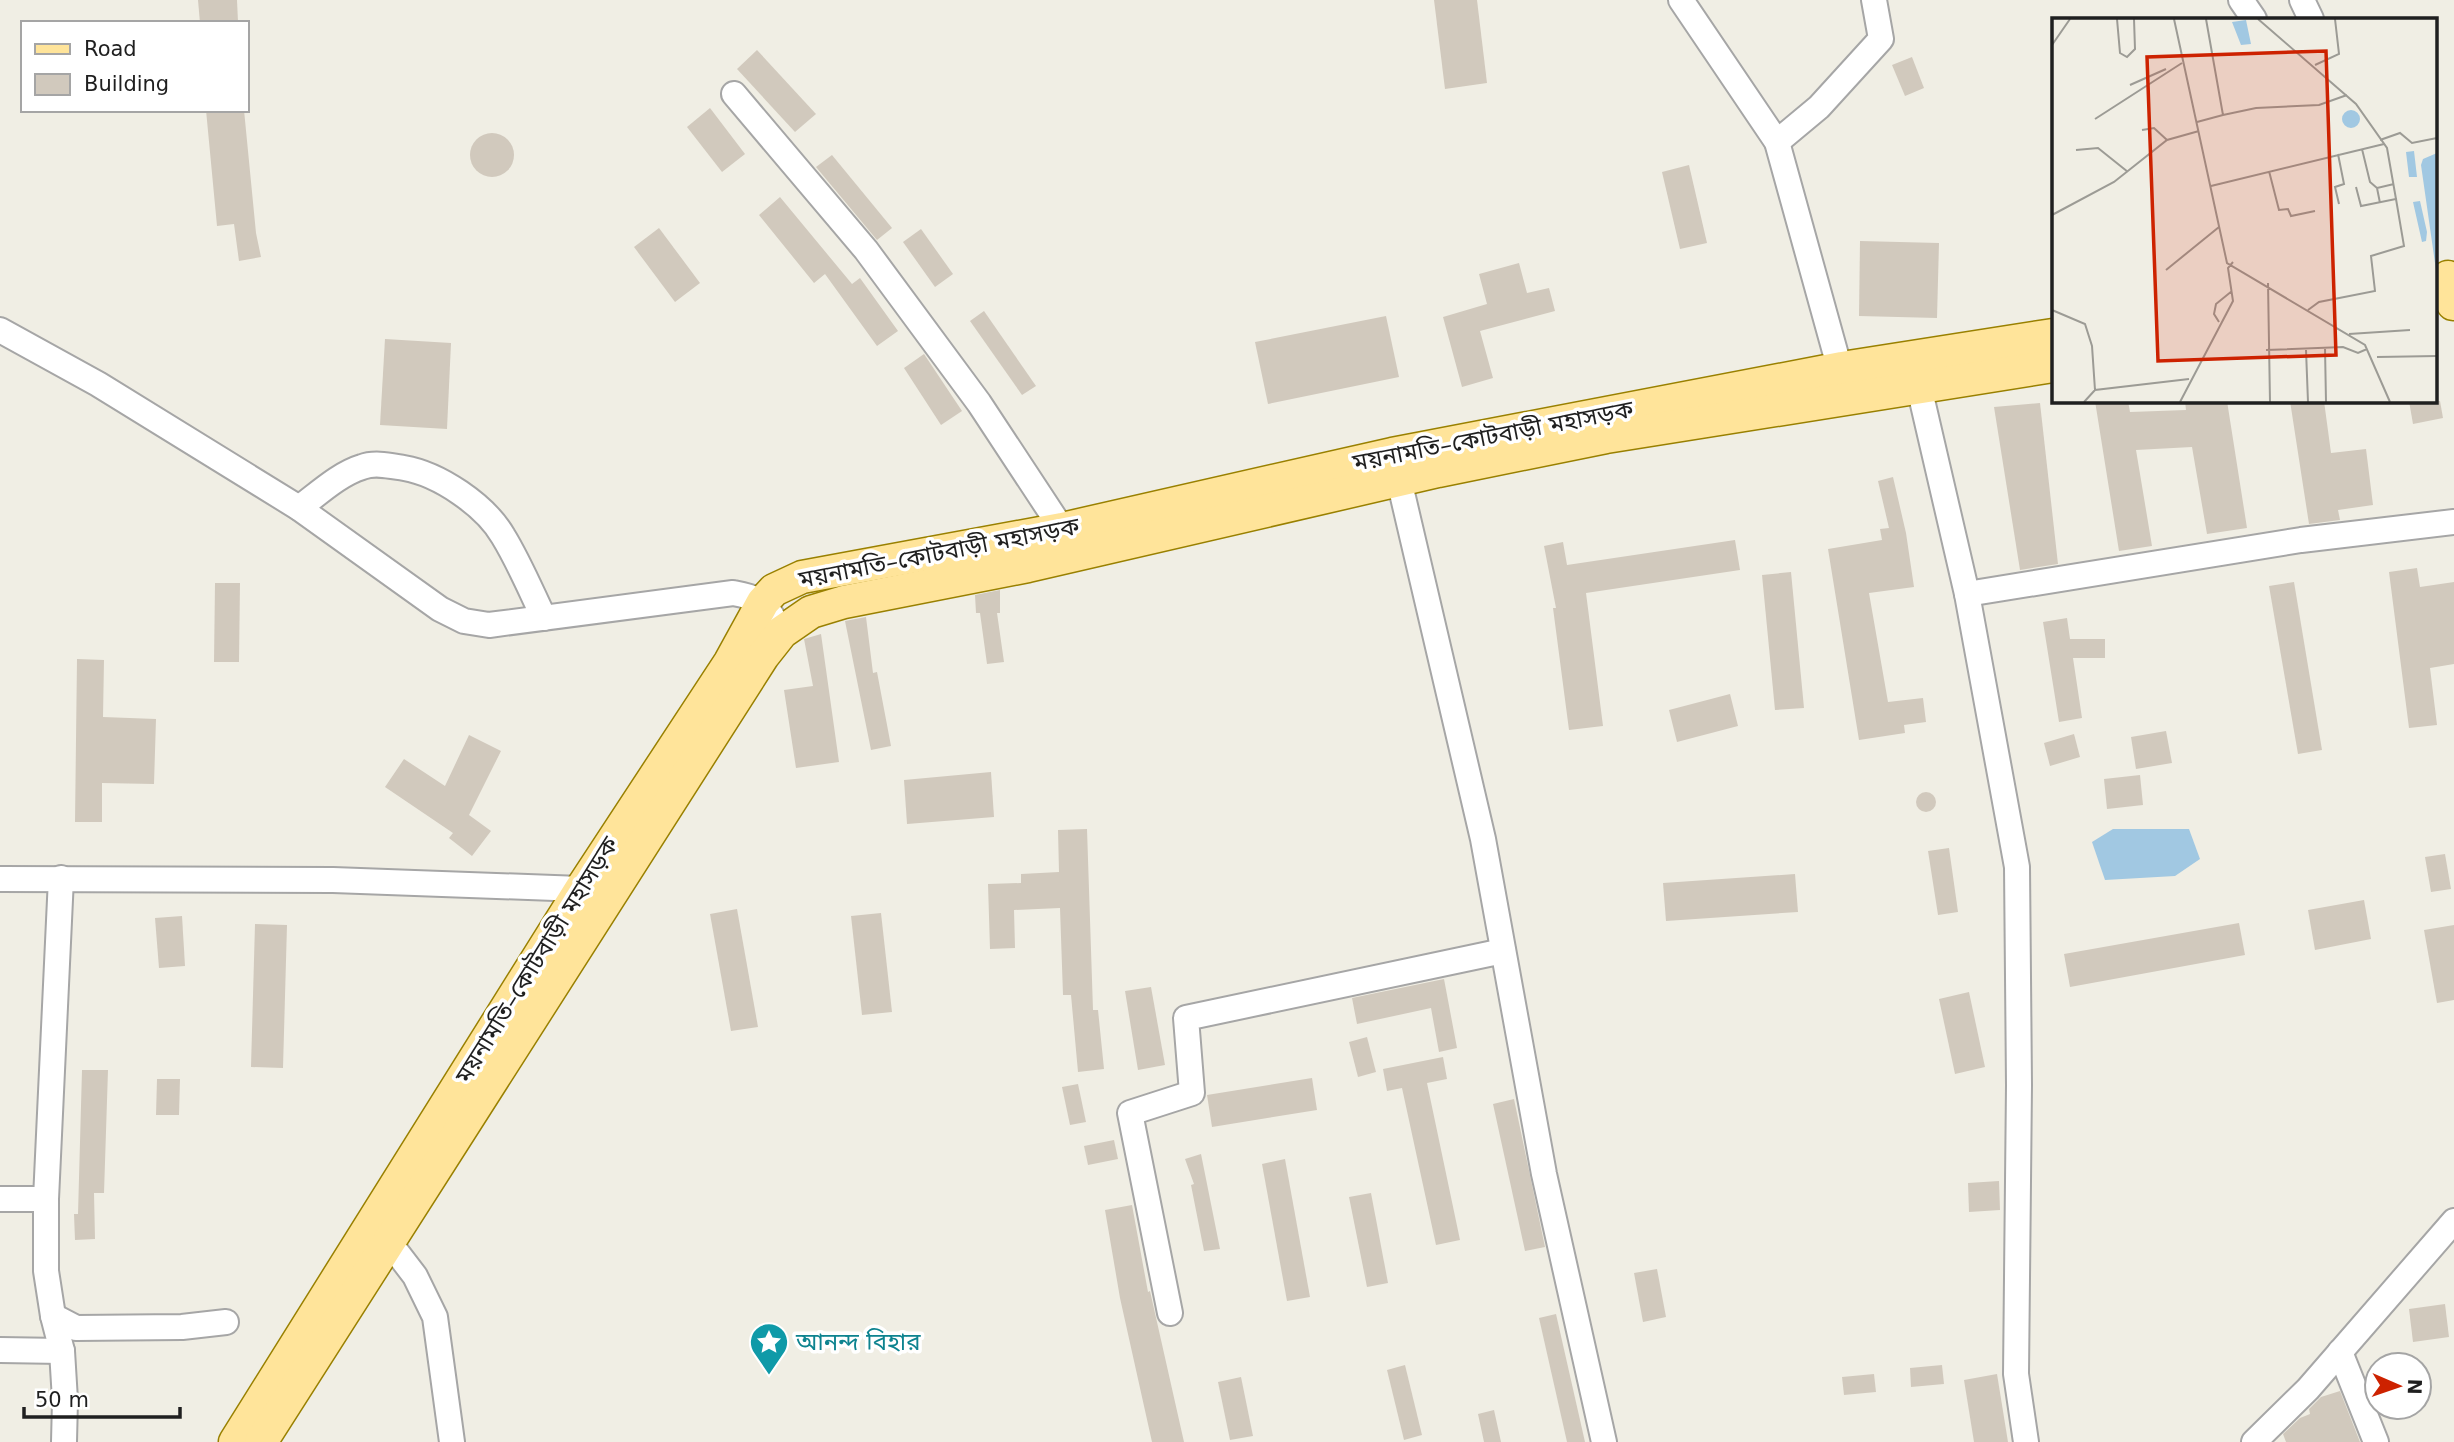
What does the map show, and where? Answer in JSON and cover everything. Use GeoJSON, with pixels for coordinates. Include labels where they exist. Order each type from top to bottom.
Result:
{"type":"FeatureCollection","features":[{"type":"Feature","properties":{"kind":"main road","name":"ময়নামতি–কোটবাড়ী মহাসড়ক"},"geometry":{"type":"LineString","coordinates":[[261,1442],[379,1235],[590,899],[763,602],[774,590],[803,578],[1062,529],[1392,454],[1842,368],[2052,335]]}},
{"type":"Feature","properties":{"kind":"main road","name":"ময়নামতি–কোটবাড়ী মহাসড়ক"},"geometry":{"type":"LineString","coordinates":[[590,899],[763,656],[782,632],[811,612],[844,602],[1028,566],[1399,480],[1606,437],[2052,366]]}},
{"type":"Feature","properties":{"kind":"main road","name":"ময়নামতি–কোটবাড়ী মহাসড়ক"},"geometry":{"type":"LineString","coordinates":[[235,1442],[379,1235]]}},
{"type":"Feature","properties":{"kind":"street"},"geometry":{"type":"LineString","coordinates":[[1681,0],[1777,142],[1842,368],[1847,399]]}},
{"type":"Feature","properties":{"kind":"street"},"geometry":{"type":"LineString","coordinates":[[1777,142],[1819,107],[1881,39],[1874,0]]}},
{"type":"Feature","properties":{"kind":"street"},"geometry":{"type":"LineString","coordinates":[[2241,0],[2253,18]]}},
{"type":"Feature","properties":{"kind":"street"},"geometry":{"type":"LineString","coordinates":[[2302,0],[2311,18]]}},
{"type":"Feature","properties":{"kind":"street"},"geometry":{"type":"LineString","coordinates":[[734,94],[866,250],[979,403],[1062,529]]}},
{"type":"Feature","properties":{"kind":"street"},"geometry":{"type":"LineString","coordinates":[[0,330],[98,384],[299,508],[440,609],[464,621],[489,625],[733,593],[751,596],[763,602],[782,632]]}},
{"type":"Feature","properties":{"kind":"street"},"geometry":{"type":"LineString","coordinates":[[1919,387],[1967,594],[2017,867],[2019,1085],[2016,1374],[2026,1442]]}},
{"type":"Feature","properties":{"kind":"street"},"geometry":{"type":"LineString","coordinates":[[299,508],[345,474],[363,466],[384,464],[418,470],[447,483],[474,503],[502,534],[544,618]]}},
{"type":"Feature","properties":{"kind":"street"},"geometry":{"type":"LineString","coordinates":[[1399,480],[1483,839],[1544,1174],[1604,1442]]}},
{"type":"Feature","properties":{"kind":"street"},"geometry":{"type":"LineString","coordinates":[[1967,594],[2301,540],[2454,522]]}},
{"type":"Feature","properties":{"kind":"street"},"geometry":{"type":"LineString","coordinates":[[0,878],[333,880],[590,899]]}},
{"type":"Feature","properties":{"kind":"street"},"geometry":{"type":"LineString","coordinates":[[61,878],[46,1199],[46,1271],[62,1350],[64,1442]]}},
{"type":"Feature","properties":{"kind":"street"},"geometry":{"type":"LineString","coordinates":[[1170,1313],[1130,1113],[1192,1093],[1186,1018],[1503,951]]}},
{"type":"Feature","properties":{"kind":"street"},"geometry":{"type":"LineString","coordinates":[[0,1199],[46,1199]]}},
{"type":"Feature","properties":{"kind":"street"},"geometry":{"type":"LineString","coordinates":[[2254,1442],[2308,1389],[2454,1220]]}},
{"type":"Feature","properties":{"kind":"street"},"geometry":{"type":"LineString","coordinates":[[379,1235],[415,1276],[435,1317],[452,1442]]}},
{"type":"Feature","properties":{"kind":"street"},"geometry":{"type":"LineString","coordinates":[[53,1316],[76,1328],[182,1327],[226,1322]]}},
{"type":"Feature","properties":{"kind":"street"},"geometry":{"type":"LineString","coordinates":[[0,1350],[62,1350]]}},
{"type":"Feature","properties":{"kind":"street"},"geometry":{"type":"LineString","coordinates":[[2340,1352],[2376,1442]]}},
{"type":"Feature","properties":{"kind":"water"},"geometry":{"type":"Polygon","coordinates":[[[2113,829],[2189,829],[2200,859],[2175,876],[2105,880],[2092,842],[2113,829]]]}},
{"type":"Feature","properties":{"kind":"building"},"geometry":{"type":"Polygon","coordinates":[[[198,0],[237,0],[238,21],[200,21],[198,0]]]}},
{"type":"Feature","properties":{"kind":"building"},"geometry":{"type":"Polygon","coordinates":[[[1434,0],[1477,0],[1487,83],[1445,89],[1434,0]]]}},
{"type":"Feature","properties":{"kind":"building"},"geometry":{"type":"Polygon","coordinates":[[[757,50],[816,114],[795,132],[737,69],[757,50]]]}},
{"type":"Feature","properties":{"kind":"building"},"geometry":{"type":"Polygon","coordinates":[[[1912,57],[1924,88],[1905,96],[1892,65],[1912,57]]]}},
{"type":"Feature","properties":{"kind":"building"},"geometry":{"type":"Polygon","coordinates":[[[710,108],[745,154],[722,172],[687,127],[710,108]]]}},
{"type":"Feature","properties":{"kind":"building"},"geometry":{"type":"Polygon","coordinates":[[[206,112],[244,112],[256,233],[261,257],[239,261],[234,224],[217,226],[206,112]]]}},
{"type":"Feature","properties":{"kind":"building"},"geometry":{"type":"Polygon","coordinates":[[[492,133],[507,140],[514,155],[507,170],[492,177],[477,170],[470,155],[477,140],[492,133]]]}},
{"type":"Feature","properties":{"kind":"building"},"geometry":{"type":"Polygon","coordinates":[[[832,155],[892,228],[877,240],[816,167],[832,155]]]}},
{"type":"Feature","properties":{"kind":"building"},"geometry":{"type":"Polygon","coordinates":[[[1689,165],[1707,243],[1680,249],[1662,172],[1689,165]]]}},
{"type":"Feature","properties":{"kind":"building"},"geometry":{"type":"Polygon","coordinates":[[[780,197],[852,284],[860,278],[898,331],[877,346],[825,274],[814,283],[759,215],[780,197]]]}},
{"type":"Feature","properties":{"kind":"building"},"geometry":{"type":"Polygon","coordinates":[[[659,228],[700,283],[675,302],[634,247],[659,228]]]}},
{"type":"Feature","properties":{"kind":"building"},"geometry":{"type":"Polygon","coordinates":[[[921,229],[953,274],[935,287],[903,242],[921,229]]]}},
{"type":"Feature","properties":{"kind":"building"},"geometry":{"type":"Polygon","coordinates":[[[1860,241],[1939,243],[1937,318],[1859,316],[1860,241]]]}},
{"type":"Feature","properties":{"kind":"building"},"geometry":{"type":"Polygon","coordinates":[[[1519,263],[1527,293],[1549,288],[1555,311],[1480,331],[1493,378],[1462,387],[1443,317],[1487,304],[1479,274],[1519,263]]]}},
{"type":"Feature","properties":{"kind":"building"},"geometry":{"type":"Polygon","coordinates":[[[984,311],[1036,386],[1022,395],[970,321],[984,311]]]}},
{"type":"Feature","properties":{"kind":"building"},"geometry":{"type":"Polygon","coordinates":[[[1386,316],[1399,377],[1268,404],[1255,342],[1386,316]]]}},
{"type":"Feature","properties":{"kind":"building"},"geometry":{"type":"Polygon","coordinates":[[[385,339],[451,343],[447,429],[380,425],[385,339]]]}},
{"type":"Feature","properties":{"kind":"building"},"geometry":{"type":"Polygon","coordinates":[[[924,354],[962,411],[941,425],[904,368],[924,354]]]}},
{"type":"Feature","properties":{"kind":"building"},"geometry":{"type":"Polygon","coordinates":[[[2440,401],[2443,418],[2413,424],[2409,402],[2440,401]]]}},
{"type":"Feature","properties":{"kind":"building"},"geometry":{"type":"Polygon","coordinates":[[[2095,402],[2128,402],[2130,412],[2186,410],[2185,402],[2227,402],[2247,528],[2207,534],[2192,447],[2136,450],[2152,546],[2119,551],[2095,402]]]}},
{"type":"Feature","properties":{"kind":"building"},"geometry":{"type":"Polygon","coordinates":[[[2290,402],[2324,402],[2331,453],[2366,449],[2373,505],[2338,510],[2340,520],[2309,524],[2290,402]]]}},
{"type":"Feature","properties":{"kind":"building"},"geometry":{"type":"Polygon","coordinates":[[[2040,403],[2058,564],[2020,570],[1994,407],[2040,403]]]}},
{"type":"Feature","properties":{"kind":"building"},"geometry":{"type":"Polygon","coordinates":[[[1893,477],[1906,533],[1914,587],[1869,593],[1888,702],[1923,698],[1926,722],[1904,725],[1905,733],[1859,740],[1828,549],[1882,540],[1880,529],[1889,528],[1878,481],[1893,477]]]}},
{"type":"Feature","properties":{"kind":"building"},"geometry":{"type":"Polygon","coordinates":[[[1735,540],[1740,570],[1586,593],[1603,726],[1569,730],[1553,608],[1556,608],[1544,546],[1563,542],[1567,565],[1735,540]]]}},
{"type":"Feature","properties":{"kind":"building"},"geometry":{"type":"Polygon","coordinates":[[[2417,568],[2420,587],[2454,582],[2454,664],[2430,668],[2437,725],[2409,728],[2389,572],[2417,568]]]}},
{"type":"Feature","properties":{"kind":"building"},"geometry":{"type":"Polygon","coordinates":[[[1791,572],[1804,708],[1775,710],[1762,575],[1791,572]]]}},
{"type":"Feature","properties":{"kind":"building"},"geometry":{"type":"Polygon","coordinates":[[[2294,582],[2322,750],[2298,754],[2269,586],[2294,582]]]}},
{"type":"Feature","properties":{"kind":"building"},"geometry":{"type":"Polygon","coordinates":[[[215,583],[240,583],[239,662],[214,662],[215,583]]]}},
{"type":"Feature","properties":{"kind":"building"},"geometry":{"type":"Polygon","coordinates":[[[1000,590],[1000,613],[997,613],[1004,662],[987,664],[975,595],[1000,590]]]}},
{"type":"Feature","properties":{"kind":"building"},"geometry":{"type":"Polygon","coordinates":[[[866,617],[873,673],[877,672],[891,746],[871,750],[845,621],[866,617]]]}},
{"type":"Feature","properties":{"kind":"building"},"geometry":{"type":"Polygon","coordinates":[[[2067,618],[2070,639],[2105,639],[2105,658],[2073,658],[2082,718],[2059,722],[2043,622],[2067,618]]]}},
{"type":"Feature","properties":{"kind":"building"},"geometry":{"type":"Polygon","coordinates":[[[821,634],[839,762],[796,768],[784,690],[813,686],[804,639],[821,634]]]}},
{"type":"Feature","properties":{"kind":"building"},"geometry":{"type":"Polygon","coordinates":[[[77,659],[104,660],[103,717],[156,719],[154,784],[102,783],[102,822],[75,822],[77,659]]]}},
{"type":"Feature","properties":{"kind":"building"},"geometry":{"type":"Polygon","coordinates":[[[1730,694],[1738,726],[1677,742],[1669,710],[1730,694]]]}},
{"type":"Feature","properties":{"kind":"building"},"geometry":{"type":"Polygon","coordinates":[[[2166,731],[2172,763],[2136,769],[2131,737],[2166,731]]]}},
{"type":"Feature","properties":{"kind":"building"},"geometry":{"type":"Polygon","coordinates":[[[2074,734],[2080,757],[2050,766],[2044,743],[2074,734]]]}},
{"type":"Feature","properties":{"kind":"building"},"geometry":{"type":"Polygon","coordinates":[[[469,735],[501,751],[469,815],[491,831],[472,856],[449,838],[453,833],[385,787],[404,759],[445,786],[469,735]]]}},
{"type":"Feature","properties":{"kind":"building"},"geometry":{"type":"Polygon","coordinates":[[[991,772],[994,817],[907,824],[904,780],[991,772]]]}},
{"type":"Feature","properties":{"kind":"building"},"geometry":{"type":"Polygon","coordinates":[[[2140,775],[2143,805],[2107,809],[2104,779],[2140,775]]]}},
{"type":"Feature","properties":{"kind":"building"},"geometry":{"type":"Polygon","coordinates":[[[1926,792],[1933,795],[1936,802],[1933,809],[1926,812],[1919,809],[1916,802],[1919,795],[1926,792]]]}},
{"type":"Feature","properties":{"kind":"building"},"geometry":{"type":"Polygon","coordinates":[[[1087,829],[1093,1010],[1098,1010],[1104,1069],[1078,1072],[1071,995],[1063,995],[1060,908],[1014,910],[1015,948],[990,949],[988,884],[1021,883],[1021,874],[1059,872],[1058,830],[1087,829]]]}},
{"type":"Feature","properties":{"kind":"building"},"geometry":{"type":"Polygon","coordinates":[[[1949,848],[1958,912],[1938,915],[1928,851],[1949,848]]]}},
{"type":"Feature","properties":{"kind":"building"},"geometry":{"type":"Polygon","coordinates":[[[2445,854],[2451,889],[2431,892],[2425,857],[2445,854]]]}},
{"type":"Feature","properties":{"kind":"building"},"geometry":{"type":"Polygon","coordinates":[[[1795,874],[1798,912],[1666,921],[1663,883],[1795,874]]]}},
{"type":"Feature","properties":{"kind":"building"},"geometry":{"type":"Polygon","coordinates":[[[2364,900],[2371,939],[2315,950],[2308,910],[2364,900]]]}},
{"type":"Feature","properties":{"kind":"building"},"geometry":{"type":"Polygon","coordinates":[[[737,909],[758,1027],[731,1031],[710,914],[737,909]]]}},
{"type":"Feature","properties":{"kind":"building"},"geometry":{"type":"Polygon","coordinates":[[[881,913],[892,1012],[862,1015],[851,916],[881,913]]]}},
{"type":"Feature","properties":{"kind":"building"},"geometry":{"type":"Polygon","coordinates":[[[182,916],[185,966],[159,968],[155,918],[182,916]]]}},
{"type":"Feature","properties":{"kind":"building"},"geometry":{"type":"Polygon","coordinates":[[[2239,923],[2245,955],[2070,987],[2064,954],[2239,923]]]}},
{"type":"Feature","properties":{"kind":"building"},"geometry":{"type":"Polygon","coordinates":[[[255,924],[287,925],[283,1068],[251,1067],[255,924]]]}},
{"type":"Feature","properties":{"kind":"building"},"geometry":{"type":"Polygon","coordinates":[[[2454,925],[2454,1000],[2437,1003],[2424,930],[2454,925]]]}},
{"type":"Feature","properties":{"kind":"building"},"geometry":{"type":"Polygon","coordinates":[[[1444,979],[1457,1048],[1439,1052],[1431,1008],[1357,1024],[1352,998],[1444,979]]]}},
{"type":"Feature","properties":{"kind":"building"},"geometry":{"type":"Polygon","coordinates":[[[1151,987],[1165,1065],[1138,1070],[1125,991],[1151,987]]]}},
{"type":"Feature","properties":{"kind":"building"},"geometry":{"type":"Polygon","coordinates":[[[1969,992],[1985,1067],[1955,1074],[1939,999],[1969,992]]]}},
{"type":"Feature","properties":{"kind":"building"},"geometry":{"type":"Polygon","coordinates":[[[1367,1037],[1376,1072],[1358,1077],[1349,1042],[1367,1037]]]}},
{"type":"Feature","properties":{"kind":"building"},"geometry":{"type":"Polygon","coordinates":[[[1443,1057],[1447,1079],[1427,1083],[1460,1240],[1436,1245],[1402,1088],[1387,1091],[1383,1069],[1443,1057]]]}},
{"type":"Feature","properties":{"kind":"building"},"geometry":{"type":"Polygon","coordinates":[[[82,1070],[108,1070],[104,1193],[94,1193],[95,1239],[75,1240],[74,1214],[78,1214],[82,1070]]]}},
{"type":"Feature","properties":{"kind":"building"},"geometry":{"type":"Polygon","coordinates":[[[1312,1078],[1317,1110],[1212,1127],[1207,1095],[1312,1078]]]}},
{"type":"Feature","properties":{"kind":"building"},"geometry":{"type":"Polygon","coordinates":[[[157,1079],[180,1079],[179,1115],[156,1115],[157,1079]]]}},
{"type":"Feature","properties":{"kind":"building"},"geometry":{"type":"Polygon","coordinates":[[[1078,1084],[1086,1122],[1070,1125],[1062,1087],[1078,1084]]]}},
{"type":"Feature","properties":{"kind":"building"},"geometry":{"type":"Polygon","coordinates":[[[1514,1099],[1545,1247],[1525,1251],[1493,1104],[1514,1099]]]}},
{"type":"Feature","properties":{"kind":"building"},"geometry":{"type":"Polygon","coordinates":[[[1114,1140],[1118,1159],[1088,1165],[1084,1146],[1114,1140]]]}},
{"type":"Feature","properties":{"kind":"building"},"geometry":{"type":"Polygon","coordinates":[[[1201,1154],[1220,1249],[1204,1251],[1191,1185],[1194,1184],[1185,1159],[1201,1154]]]}},
{"type":"Feature","properties":{"kind":"building"},"geometry":{"type":"Polygon","coordinates":[[[1285,1159],[1310,1297],[1287,1301],[1262,1164],[1285,1159]]]}},
{"type":"Feature","properties":{"kind":"building"},"geometry":{"type":"Polygon","coordinates":[[[1999,1181],[2000,1210],[1969,1212],[1968,1183],[1999,1181]]]}},
{"type":"Feature","properties":{"kind":"building"},"geometry":{"type":"Polygon","coordinates":[[[1371,1193],[1388,1283],[1367,1287],[1349,1197],[1371,1193]]]}},
{"type":"Feature","properties":{"kind":"building"},"geometry":{"type":"Polygon","coordinates":[[[1132,1205],[1148,1292],[1150,1291],[1184,1442],[1152,1442],[1120,1298],[1105,1210],[1132,1205]]]}},
{"type":"Feature","properties":{"kind":"building"},"geometry":{"type":"Polygon","coordinates":[[[1657,1269],[1666,1317],[1643,1322],[1634,1273],[1657,1269]]]}},
{"type":"Feature","properties":{"kind":"building"},"geometry":{"type":"Polygon","coordinates":[[[2445,1304],[2449,1337],[2413,1342],[2409,1309],[2445,1304]]]}},
{"type":"Feature","properties":{"kind":"building"},"geometry":{"type":"Polygon","coordinates":[[[1556,1314],[1585,1442],[1567,1442],[1539,1318],[1556,1314]]]}},
{"type":"Feature","properties":{"kind":"building"},"geometry":{"type":"Polygon","coordinates":[[[1405,1365],[1422,1435],[1404,1440],[1387,1370],[1405,1365]]]}},
{"type":"Feature","properties":{"kind":"building"},"geometry":{"type":"Polygon","coordinates":[[[1942,1365],[1944,1384],[1911,1387],[1910,1368],[1942,1365]]]}},
{"type":"Feature","properties":{"kind":"building"},"geometry":{"type":"Polygon","coordinates":[[[1874,1374],[1876,1392],[1844,1395],[1842,1377],[1874,1374]]]}},
{"type":"Feature","properties":{"kind":"building"},"geometry":{"type":"Polygon","coordinates":[[[1997,1374],[2008,1442],[1974,1442],[1964,1380],[1997,1374]]]}},
{"type":"Feature","properties":{"kind":"building"},"geometry":{"type":"Polygon","coordinates":[[[1241,1377],[1253,1436],[1230,1440],[1218,1382],[1241,1377]]]}},
{"type":"Feature","properties":{"kind":"building"},"geometry":{"type":"Polygon","coordinates":[[[2340,1391],[2360,1442],[2286,1442],[2283,1434],[2300,1418],[2310,1414],[2309,1409],[2321,1397],[2340,1391]]]}},
{"type":"Feature","properties":{"kind":"building"},"geometry":{"type":"Polygon","coordinates":[[[1494,1410],[1501,1442],[1484,1442],[1478,1414],[1494,1410]]]}},
{"type":"Feature","properties":{"kind":"place","name":"আনন্দ বিহার"},"geometry":{"type":"Point","coordinates":[769,1376]}}]}
